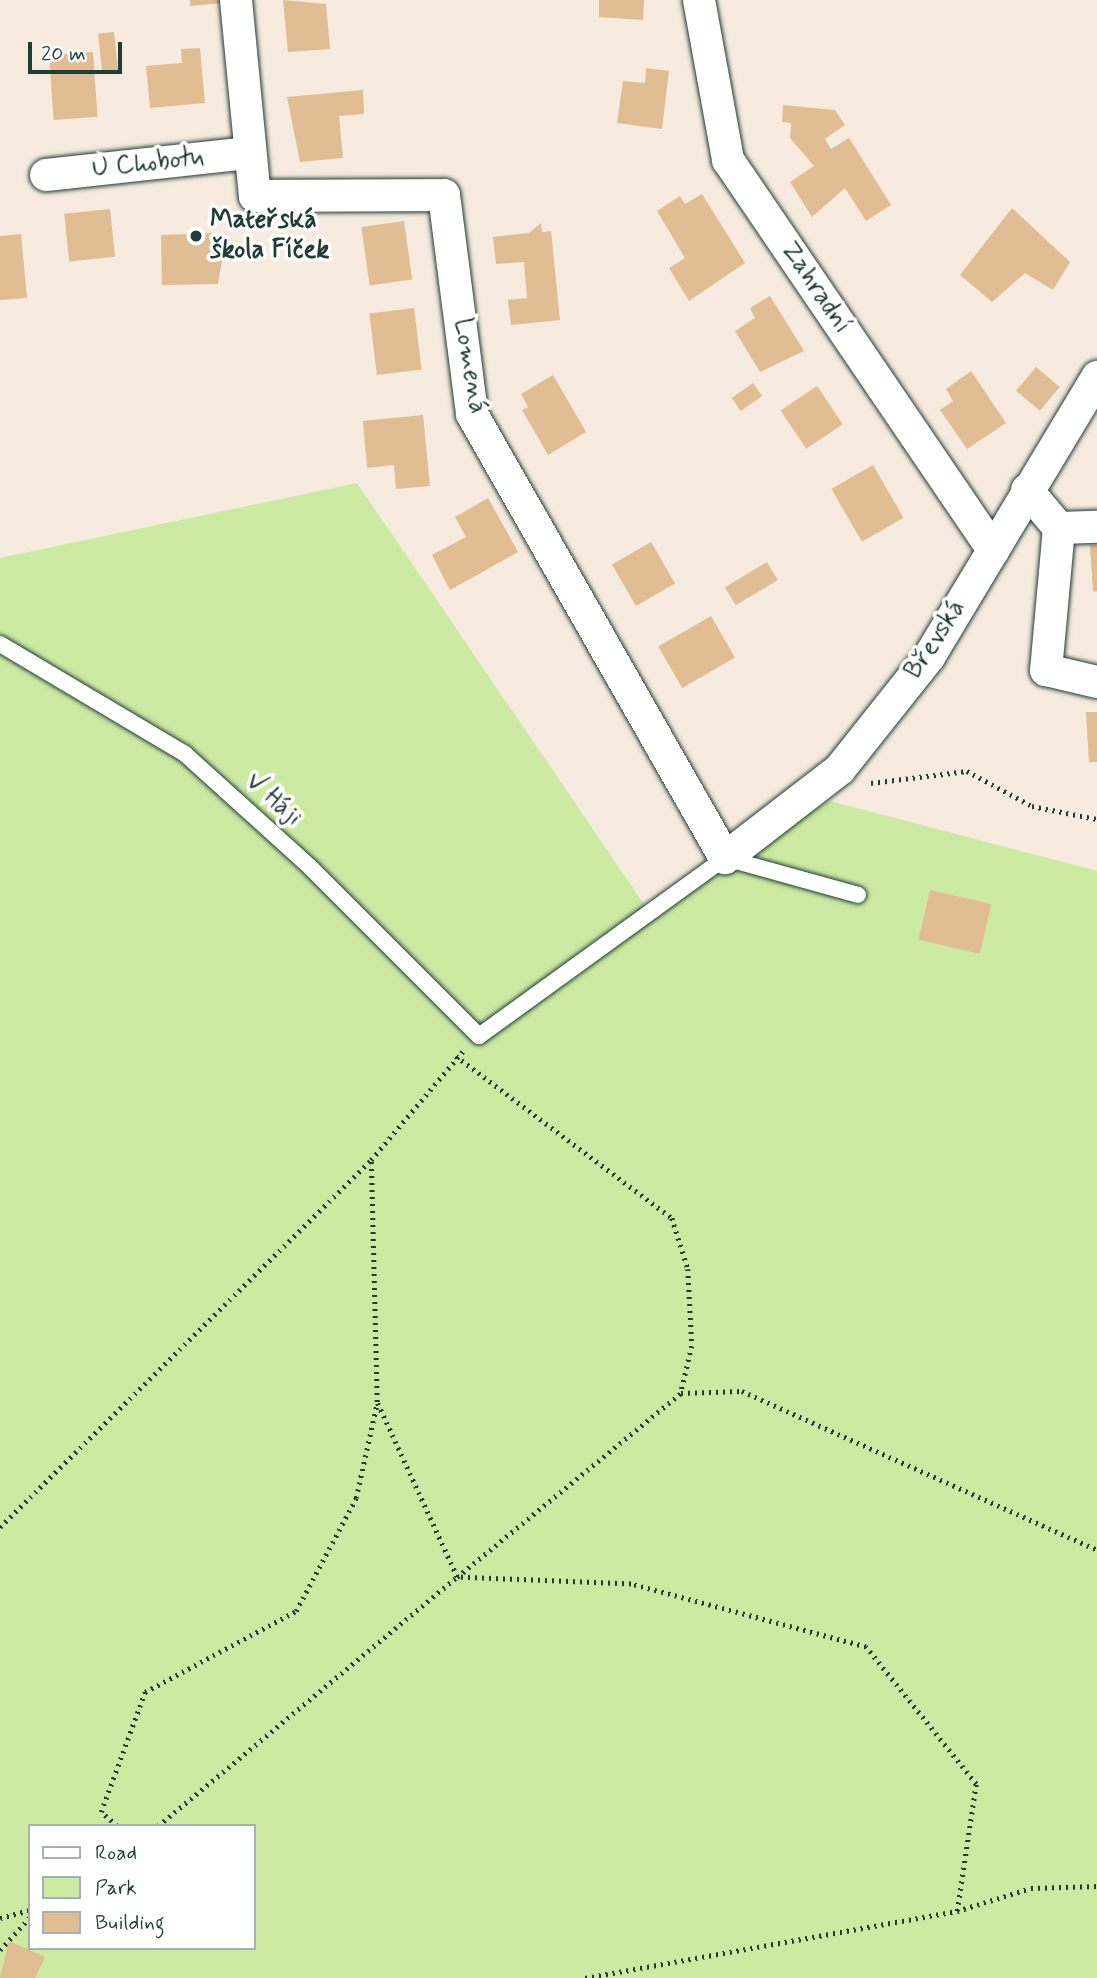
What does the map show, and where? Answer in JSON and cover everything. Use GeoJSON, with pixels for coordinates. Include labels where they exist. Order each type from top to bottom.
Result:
{"type":"FeatureCollection","features":[{"type":"Feature","properties":{"kind":"street","name":"Lomená"},"geometry":{"type":"LineString","coordinates":[[236,0],[256,196],[444,195],[472,414],[724,858]]}},
{"type":"Feature","properties":{"kind":"street","name":"Zahradní"},"geometry":{"type":"LineString","coordinates":[[699,0],[728,160],[993,550]]}},
{"type":"Feature","properties":{"kind":"street","name":"U Chobotu"},"geometry":{"type":"LineString","coordinates":[[46,175],[250,153]]}},
{"type":"Feature","properties":{"kind":"street","name":"Břevská"},"geometry":{"type":"LineString","coordinates":[[724,858],[840,769],[929,657],[1097,377]]}},
{"type":"Feature","properties":{"kind":"street"},"geometry":{"type":"LineString","coordinates":[[1027,490],[1059,528],[1046,670],[1097,682]]}},
{"type":"Feature","properties":{"kind":"street"},"geometry":{"type":"LineString","coordinates":[[1059,528],[1097,527]]}},
{"type":"Feature","properties":{"kind":"lane","name":"V Háji"},"geometry":{"type":"LineString","coordinates":[[0,644],[185,754],[310,867],[479,1036]]}},
{"type":"Feature","properties":{"kind":"lane"},"geometry":{"type":"LineString","coordinates":[[479,1036],[724,858],[858,895]]}},
{"type":"Feature","properties":{"kind":"path"},"geometry":{"type":"LineString","coordinates":[[866,783],[967,771],[1032,806],[1097,820]]}},
{"type":"Feature","properties":{"kind":"path"},"geometry":{"type":"LineString","coordinates":[[0,1527],[371,1160],[456,1056],[479,1036]]}},
{"type":"Feature","properties":{"kind":"path"},"geometry":{"type":"LineString","coordinates":[[160,1824],[681,1393],[692,1346],[688,1269],[672,1218],[456,1056]]}},
{"type":"Feature","properties":{"kind":"path"},"geometry":{"type":"LineString","coordinates":[[115,1824],[101,1812],[145,1692],[296,1611],[356,1498],[377,1402],[371,1160]]}},
{"type":"Feature","properties":{"kind":"path"},"geometry":{"type":"LineString","coordinates":[[681,1393],[742,1391],[1097,1550]]}},
{"type":"Feature","properties":{"kind":"path"},"geometry":{"type":"LineString","coordinates":[[377,1402],[457,1577]]}},
{"type":"Feature","properties":{"kind":"path"},"geometry":{"type":"LineString","coordinates":[[457,1577],[631,1584],[866,1647],[976,1784],[957,1911]]}},
{"type":"Feature","properties":{"kind":"path"},"geometry":{"type":"LineString","coordinates":[[586,1978],[957,1911],[1031,1888],[1097,1886]]}},
{"type":"Feature","properties":{"kind":"path"},"geometry":{"type":"LineString","coordinates":[[0,1918],[28,1911]]}},
{"type":"Feature","properties":{"kind":"path"},"geometry":{"type":"LineString","coordinates":[[0,1950],[28,1919]]}},
{"type":"Feature","properties":{"kind":"green space"},"geometry":{"type":"Polygon","coordinates":[[[357,483],[648,910],[830,801],[1097,871],[1097,1978],[0,1978],[0,558],[357,483]]]}},
{"type":"Feature","properties":{"kind":"building"},"geometry":{"type":"Polygon","coordinates":[[[190,0],[222,0],[222,3],[190,6],[190,0]]]}},
{"type":"Feature","properties":{"kind":"building"},"geometry":{"type":"Polygon","coordinates":[[[283,0],[326,4],[330,49],[288,52],[283,0]]]}},
{"type":"Feature","properties":{"kind":"building"},"geometry":{"type":"Polygon","coordinates":[[[599,0],[644,0],[643,20],[599,17],[599,0]]]}},
{"type":"Feature","properties":{"kind":"building"},"geometry":{"type":"Polygon","coordinates":[[[114,32],[118,71],[102,72],[98,34],[114,32]]]}},
{"type":"Feature","properties":{"kind":"building"},"geometry":{"type":"Polygon","coordinates":[[[200,48],[205,103],[150,108],[146,66],[182,63],[181,49],[200,48]]]}},
{"type":"Feature","properties":{"kind":"building"},"geometry":{"type":"Polygon","coordinates":[[[93,52],[98,117],[54,120],[49,55],[93,52]]]}},
{"type":"Feature","properties":{"kind":"building"},"geometry":{"type":"Polygon","coordinates":[[[646,68],[669,71],[662,129],[617,123],[623,81],[645,83],[646,68]]]}},
{"type":"Feature","properties":{"kind":"building"},"geometry":{"type":"Polygon","coordinates":[[[363,90],[364,114],[339,116],[343,158],[300,162],[287,97],[363,90]]]}},
{"type":"Feature","properties":{"kind":"building"},"geometry":{"type":"Polygon","coordinates":[[[783,105],[835,110],[845,125],[825,139],[831,149],[849,138],[891,205],[866,221],[845,188],[812,217],[790,182],[814,166],[790,138],[791,123],[782,122],[783,105]]]}},
{"type":"Feature","properties":{"kind":"building"},"geometry":{"type":"Polygon","coordinates":[[[702,194],[745,263],[689,301],[669,268],[685,258],[657,211],[680,196],[685,204],[702,194]]]}},
{"type":"Feature","properties":{"kind":"building"},"geometry":{"type":"Polygon","coordinates":[[[1012,208],[1070,262],[1053,290],[1025,273],[992,302],[960,275],[1012,208]]]}},
{"type":"Feature","properties":{"kind":"building"},"geometry":{"type":"Polygon","coordinates":[[[110,209],[115,257],[69,262],[64,214],[110,209]]]}},
{"type":"Feature","properties":{"kind":"building"},"geometry":{"type":"Polygon","coordinates":[[[404,221],[412,279],[370,285],[361,227],[404,221]]]}},
{"type":"Feature","properties":{"kind":"building"},"geometry":{"type":"Polygon","coordinates":[[[541,223],[542,232],[551,231],[560,320],[511,325],[508,300],[527,298],[524,262],[496,264],[493,237],[529,233],[541,223]]]}},
{"type":"Feature","properties":{"kind":"building"},"geometry":{"type":"Polygon","coordinates":[[[216,233],[222,261],[218,284],[162,285],[161,235],[216,233]]]}},
{"type":"Feature","properties":{"kind":"building"},"geometry":{"type":"Polygon","coordinates":[[[21,234],[27,298],[0,300],[0,236],[21,234]]]}},
{"type":"Feature","properties":{"kind":"building"},"geometry":{"type":"Polygon","coordinates":[[[770,296],[804,351],[760,372],[735,331],[755,318],[750,308],[770,296]]]}},
{"type":"Feature","properties":{"kind":"building"},"geometry":{"type":"Polygon","coordinates":[[[414,308],[422,370],[377,375],[369,313],[414,308]]]}},
{"type":"Feature","properties":{"kind":"building"},"geometry":{"type":"Polygon","coordinates":[[[1036,367],[1060,387],[1040,411],[1016,391],[1036,367]]]}},
{"type":"Feature","properties":{"kind":"building"},"geometry":{"type":"Polygon","coordinates":[[[971,371],[1006,423],[967,449],[940,410],[953,401],[946,389],[971,371]]]}},
{"type":"Feature","properties":{"kind":"building"},"geometry":{"type":"Polygon","coordinates":[[[553,375],[586,432],[548,455],[522,410],[528,407],[521,394],[553,375]]]}},
{"type":"Feature","properties":{"kind":"building"},"geometry":{"type":"Polygon","coordinates":[[[753,383],[762,396],[741,411],[732,398],[753,383]]]}},
{"type":"Feature","properties":{"kind":"building"},"geometry":{"type":"Polygon","coordinates":[[[817,386],[843,424],[806,449],[781,411],[817,386]]]}},
{"type":"Feature","properties":{"kind":"building"},"geometry":{"type":"Polygon","coordinates":[[[423,415],[430,486],[396,489],[394,465],[367,468],[363,421],[423,415]]]}},
{"type":"Feature","properties":{"kind":"building"},"geometry":{"type":"Polygon","coordinates":[[[873,465],[904,518],[862,542],[831,489],[873,465]]]}},
{"type":"Feature","properties":{"kind":"building"},"geometry":{"type":"Polygon","coordinates":[[[488,498],[518,552],[450,590],[432,555],[466,537],[455,517],[488,498]]]}},
{"type":"Feature","properties":{"kind":"building"},"geometry":{"type":"Polygon","coordinates":[[[651,542],[675,584],[636,606],[612,564],[651,542]]]}},
{"type":"Feature","properties":{"kind":"building"},"geometry":{"type":"Polygon","coordinates":[[[1090,545],[1097,545],[1097,591],[1093,592],[1090,545]]]}},
{"type":"Feature","properties":{"kind":"building"},"geometry":{"type":"Polygon","coordinates":[[[767,562],[778,580],[736,605],[725,587],[767,562]]]}},
{"type":"Feature","properties":{"kind":"building"},"geometry":{"type":"Polygon","coordinates":[[[711,616],[735,658],[682,688],[658,646],[711,616]]]}},
{"type":"Feature","properties":{"kind":"building"},"geometry":{"type":"Polygon","coordinates":[[[1086,712],[1097,712],[1097,762],[1089,762],[1086,712]]]}},
{"type":"Feature","properties":{"kind":"building"},"geometry":{"type":"Polygon","coordinates":[[[930,890],[991,904],[980,954],[919,940],[930,890]]]}},
{"type":"Feature","properties":{"kind":"building"},"geometry":{"type":"Polygon","coordinates":[[[9,1941],[45,1957],[35,1978],[0,1978],[9,1941]]]}},
{"type":"Feature","properties":{"kind":"place","name":"Mateřská škola Fíček"},"geometry":{"type":"Point","coordinates":[196,236]}}]}
